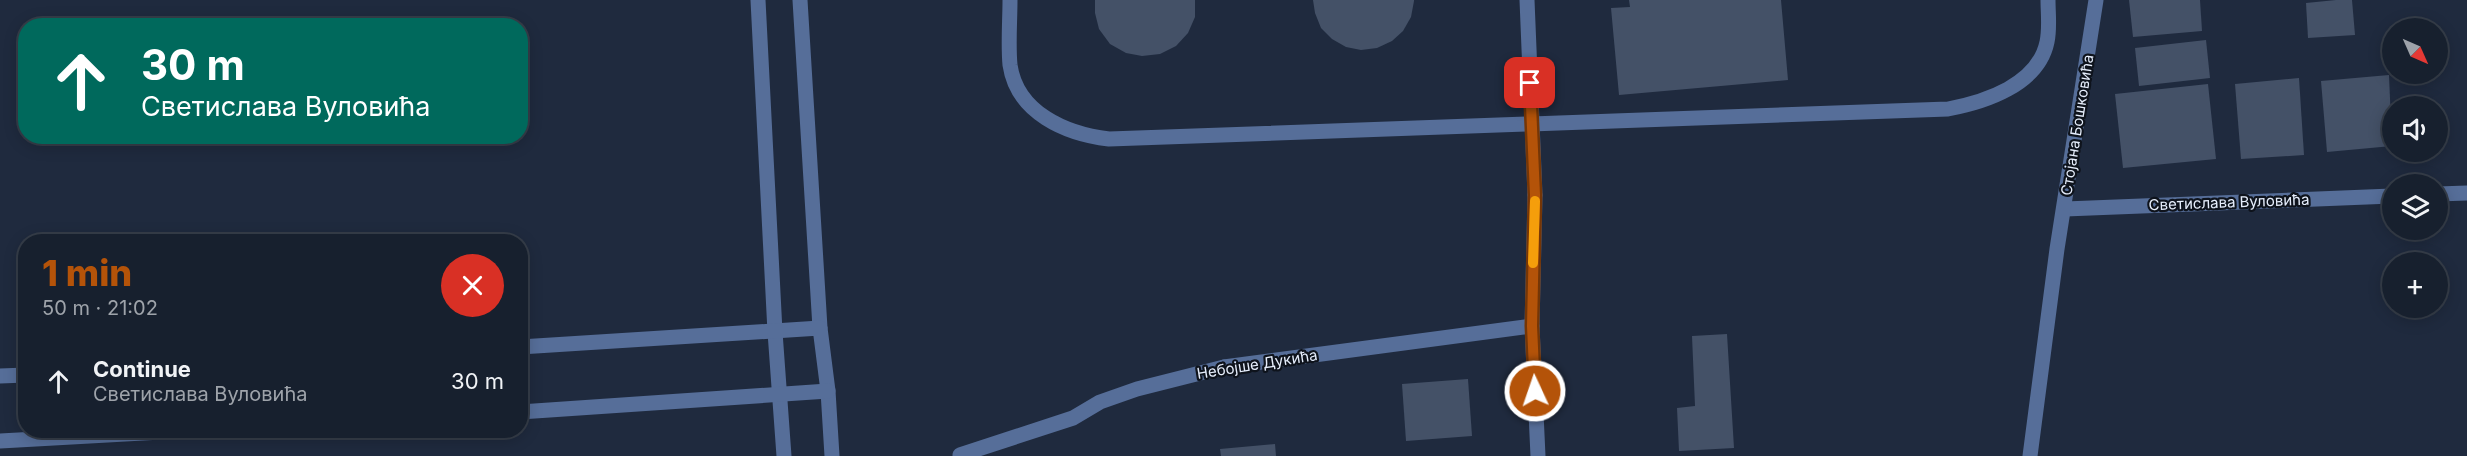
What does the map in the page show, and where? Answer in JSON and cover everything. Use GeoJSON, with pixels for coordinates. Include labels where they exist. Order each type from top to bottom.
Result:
{"type":"FeatureCollection","features":[{"type":"Feature","properties":{"kind":"street"},"geometry":{"type":"LineString","coordinates":[[758,0],[775,332],[784,456]]}},
{"type":"Feature","properties":{"kind":"street"},"geometry":{"type":"LineString","coordinates":[[801,0],[820,328],[828,391],[832,456]]}},
{"type":"Feature","properties":{"kind":"street"},"geometry":{"type":"LineString","coordinates":[[1010,0],[1011,65],[1016,84],[1024,97],[1048,121],[1085,136],[1109,140],[1948,109],[1969,105],[2007,90],[2034,67],[2043,55],[2047,44],[2048,0]]}},
{"type":"Feature","properties":{"kind":"street"},"geometry":{"type":"LineString","coordinates":[[1527,0],[1535,195],[1532,326],[1538,456]]}},
{"type":"Feature","properties":{"kind":"street","name":"Стојана Бошковића"},"geometry":{"type":"LineString","coordinates":[[2030,456],[2057,249],[2096,0]]}},
{"type":"Feature","properties":{"kind":"street"},"geometry":{"type":"LineString","coordinates":[[2448,194],[2467,193]]}},
{"type":"Feature","properties":{"kind":"street","name":"Светислава Вуловића"},"geometry":{"type":"LineString","coordinates":[[2065,209],[2382,196]]}},
{"type":"Feature","properties":{"kind":"street","name":"Небојше Дукића"},"geometry":{"type":"LineString","coordinates":[[960,455],[1073,418],[1100,402],[1137,389],[1224,367],[1532,326]]}},
{"type":"Feature","properties":{"kind":"street"},"geometry":{"type":"LineString","coordinates":[[528,347],[820,328]]}},
{"type":"Feature","properties":{"kind":"street"},"geometry":{"type":"LineString","coordinates":[[0,376],[18,375]]}},
{"type":"Feature","properties":{"kind":"street"},"geometry":{"type":"LineString","coordinates":[[528,412],[828,391]]}},
{"type":"Feature","properties":{"kind":"street"},"geometry":{"type":"LineString","coordinates":[[0,441],[54,438]]}},
{"type":"Feature","properties":{"kind":"building"},"geometry":{"type":"Polygon","coordinates":[[[1095,0],[1195,0],[1195,17],[1188,33],[1176,46],[1160,54],[1142,56],[1126,53],[1110,44],[1099,29],[1095,0]]]}},
{"type":"Feature","properties":{"kind":"building"},"geometry":{"type":"Polygon","coordinates":[[[1313,0],[1414,1],[1411,17],[1403,31],[1392,41],[1377,48],[1361,50],[1346,47],[1332,39],[1321,28],[1313,0]]]}},
{"type":"Feature","properties":{"kind":"building"},"geometry":{"type":"Polygon","coordinates":[[[1629,0],[1781,0],[1788,80],[1619,95],[1611,8],[1630,7],[1629,0]]]}},
{"type":"Feature","properties":{"kind":"building"},"geometry":{"type":"Polygon","coordinates":[[[2129,0],[2200,0],[2202,31],[2133,37],[2129,0]]]}},
{"type":"Feature","properties":{"kind":"building"},"geometry":{"type":"Polygon","coordinates":[[[2352,0],[2355,35],[2308,38],[2306,3],[2352,0]]]}},
{"type":"Feature","properties":{"kind":"building"},"geometry":{"type":"Polygon","coordinates":[[[2206,40],[2210,78],[2139,86],[2135,48],[2206,40]]]}},
{"type":"Feature","properties":{"kind":"building"},"geometry":{"type":"Polygon","coordinates":[[[2382,76],[2382,84],[2389,84],[2390,96],[2382,96],[2382,147],[2327,152],[2321,81],[2382,76]]]}},
{"type":"Feature","properties":{"kind":"building"},"geometry":{"type":"Polygon","coordinates":[[[2299,78],[2304,155],[2241,159],[2235,84],[2299,78]]]}},
{"type":"Feature","properties":{"kind":"building"},"geometry":{"type":"Polygon","coordinates":[[[2208,84],[2216,159],[2123,168],[2115,94],[2208,84]]]}},
{"type":"Feature","properties":{"kind":"building"},"geometry":{"type":"Polygon","coordinates":[[[1727,334],[1734,448],[1679,451],[1677,408],[1695,406],[1692,336],[1727,334]]]}},
{"type":"Feature","properties":{"kind":"building"},"geometry":{"type":"Polygon","coordinates":[[[1468,379],[1472,436],[1406,441],[1402,384],[1468,379]]]}},
{"type":"Feature","properties":{"kind":"building"},"geometry":{"type":"Polygon","coordinates":[[[1275,444],[1276,456],[1221,456],[1220,449],[1275,444]]]}},
{"type":"Feature","properties":{"kind":"slow traffic"},"geometry":{"type":"LineString","coordinates":[[1533,263],[1535,201]]}},
{"type":"Feature","properties":{"kind":"route"},"geometry":{"type":"LineString","coordinates":[[1530,83],[1535,195],[1532,326],[1535,391]]}}]}
